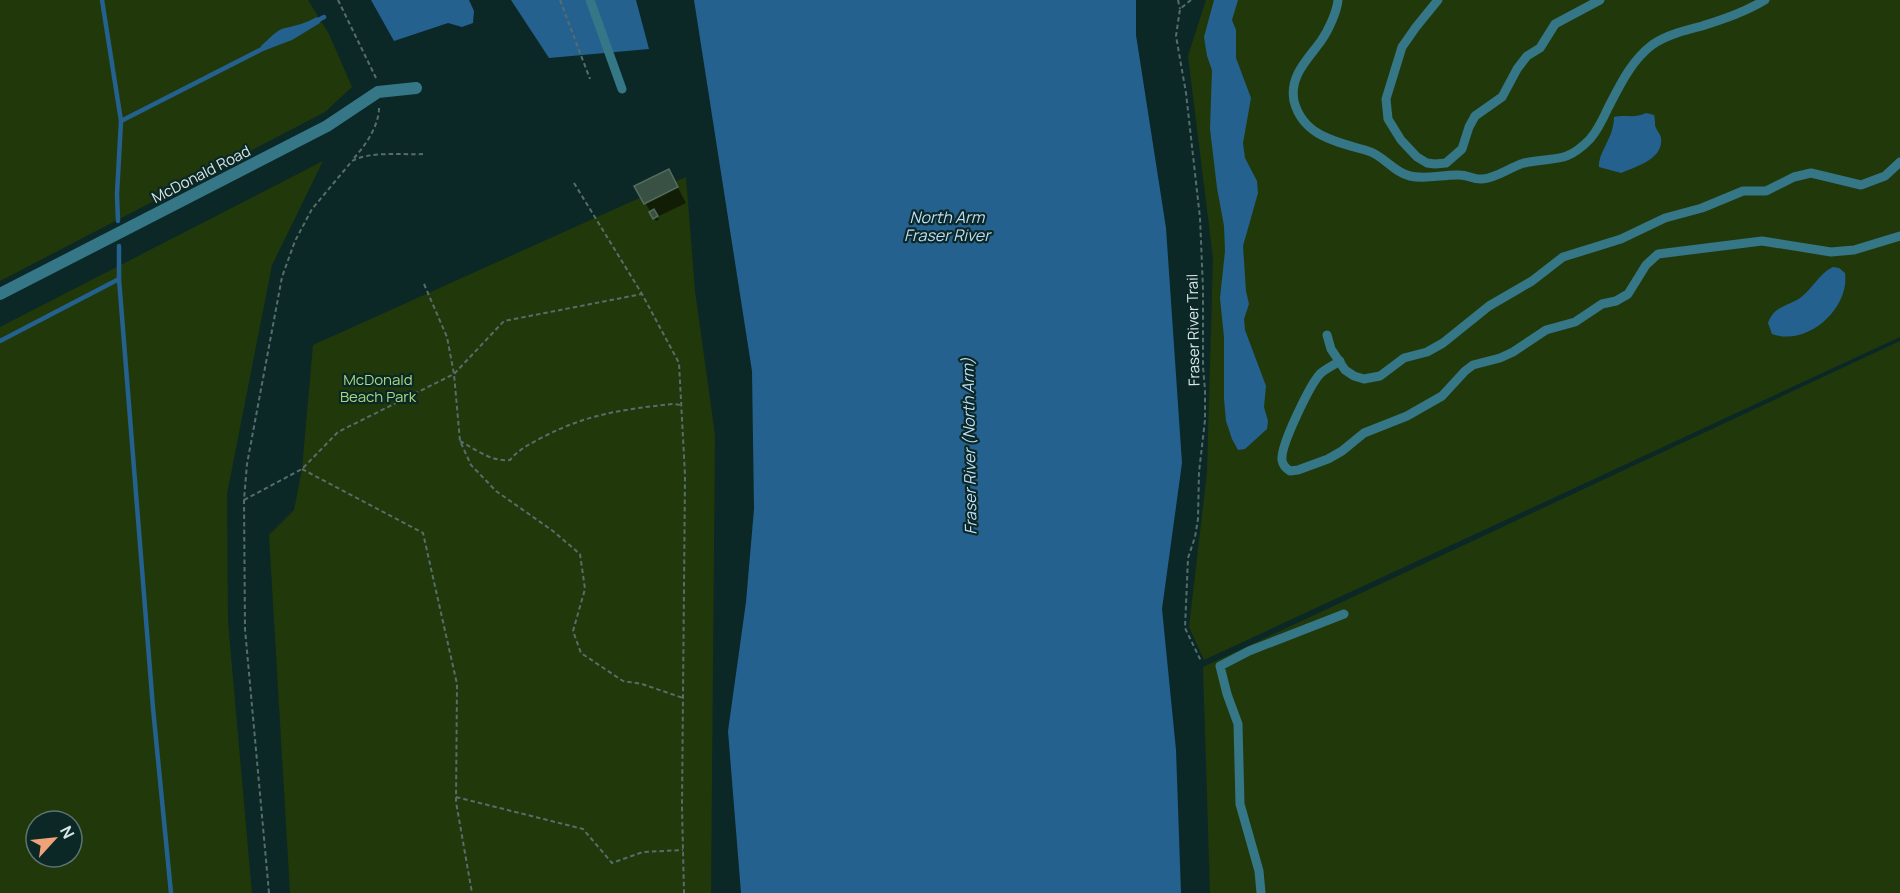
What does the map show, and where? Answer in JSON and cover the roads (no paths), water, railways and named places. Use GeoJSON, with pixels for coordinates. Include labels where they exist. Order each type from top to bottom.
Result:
{"type":"FeatureCollection","features":[{"type":"Feature","properties":{"kind":"street","name":"McDonald Road"},"geometry":{"type":"LineString","coordinates":[[0,294],[327,126],[378,92],[416,88]]}},
{"type":"Feature","properties":{"kind":"lane"},"geometry":{"type":"LineString","coordinates":[[590,0],[622,89]]}},
{"type":"Feature","properties":{"kind":"lane"},"geometry":{"type":"LineString","coordinates":[[1338,0],[1323,39],[1302,64],[1295,80],[1294,100],[1303,120],[1312,131],[1321,137],[1346,147],[1371,152],[1388,165],[1412,177],[1462,175],[1481,180],[1524,163],[1554,161],[1569,156],[1590,139],[1621,82],[1638,57],[1653,44],[1678,33],[1747,11],[1765,0]]}},
{"type":"Feature","properties":{"kind":"lane"},"geometry":{"type":"LineString","coordinates":[[1438,0],[1402,47],[1386,99],[1388,118],[1401,140],[1417,157],[1427,163],[1435,164],[1446,164],[1462,149],[1468,127],[1475,116],[1502,97],[1517,69],[1527,56],[1540,48],[1555,24],[1600,0]]}},
{"type":"Feature","properties":{"kind":"lane"},"geometry":{"type":"LineString","coordinates":[[1327,334],[1331,349],[1346,370],[1364,380],[1380,376],[1404,358],[1427,352],[1443,343],[1489,306],[1532,281],[1563,257],[1621,239],[1665,218],[1702,208],[1743,191],[1766,191],[1794,177],[1811,173],[1861,185],[1885,176],[1900,162]]}},
{"type":"Feature","properties":{"kind":"lane"},"geometry":{"type":"LineString","coordinates":[[1340,361],[1320,374],[1283,446],[1284,466],[1290,471],[1328,459],[1364,433],[1379,425],[1407,416],[1442,396],[1473,365],[1500,358],[1546,330],[1575,322],[1602,304],[1616,301],[1628,294],[1646,265],[1658,254],[1762,241],[1831,252],[1854,250],[1900,236]]}},
{"type":"Feature","properties":{"kind":"lane"},"geometry":{"type":"LineString","coordinates":[[1261,893],[1259,871],[1240,804],[1238,724],[1220,666],[1249,651],[1344,614]]}},
{"type":"Feature","properties":{"kind":"water"},"geometry":{"type":"Polygon","coordinates":[[[371,0],[469,0],[474,11],[473,23],[462,27],[448,23],[394,41],[371,0]]]}},
{"type":"Feature","properties":{"kind":"water"},"geometry":{"type":"Polygon","coordinates":[[[511,0],[636,0],[649,49],[549,58],[511,0]]]}},
{"type":"Feature","properties":{"kind":"water","name":"North Arm Fraser River"},"geometry":{"type":"Polygon","coordinates":[[[694,0],[1136,0],[1136,35],[1166,228],[1182,463],[1162,609],[1176,750],[1181,893],[741,893],[728,731],[746,602],[754,509],[752,371],[694,0]]]}},
{"type":"Feature","properties":{"kind":"water"},"geometry":{"type":"Polygon","coordinates":[[[1214,0],[1238,0],[1232,20],[1236,30],[1236,58],[1251,98],[1243,143],[1245,158],[1257,181],[1258,193],[1243,246],[1249,304],[1244,319],[1245,330],[1266,386],[1264,407],[1268,421],[1267,429],[1245,449],[1238,450],[1226,421],[1224,399],[1224,337],[1220,298],[1225,251],[1224,226],[1210,129],[1212,70],[1204,37],[1214,0]]]}},
{"type":"Feature","properties":{"kind":"water"},"geometry":{"type":"Polygon","coordinates":[[[317,17],[320,23],[292,40],[263,51],[261,46],[278,31],[317,17]]]}},
{"type":"Feature","properties":{"kind":"water"},"geometry":{"type":"Polygon","coordinates":[[[1646,113],[1654,115],[1661,138],[1661,145],[1653,157],[1621,173],[1599,167],[1599,161],[1612,132],[1614,117],[1638,116],[1646,113]]]}},
{"type":"Feature","properties":{"kind":"water"},"geometry":{"type":"Polygon","coordinates":[[[1833,267],[1845,273],[1845,286],[1841,300],[1824,322],[1799,335],[1785,337],[1772,334],[1768,323],[1773,314],[1802,297],[1823,274],[1833,267]]]}},
{"type":"Feature","properties":{"kind":"waterway"},"geometry":{"type":"LineString","coordinates":[[102,0],[121,121],[117,194],[118,221]]}},
{"type":"Feature","properties":{"kind":"waterway"},"geometry":{"type":"LineString","coordinates":[[313,23],[324,17]]}},
{"type":"Feature","properties":{"kind":"waterway"},"geometry":{"type":"LineString","coordinates":[[121,121],[266,47]]}},
{"type":"Feature","properties":{"kind":"waterway"},"geometry":{"type":"LineString","coordinates":[[119,246],[119,279],[153,708],[171,893]]}},
{"type":"Feature","properties":{"kind":"waterway"},"geometry":{"type":"LineString","coordinates":[[0,341],[119,279]]}},
{"type":"Feature","properties":{"kind":"park label","name":"McDonald Beach Park"},"geometry":{"type":"Point","coordinates":[378,388]}},
{"type":"Feature","properties":{"kind":"water label","name":"Fraser River (North Arm)"},"geometry":{"type":"Point","coordinates":[969,446]}}]}
